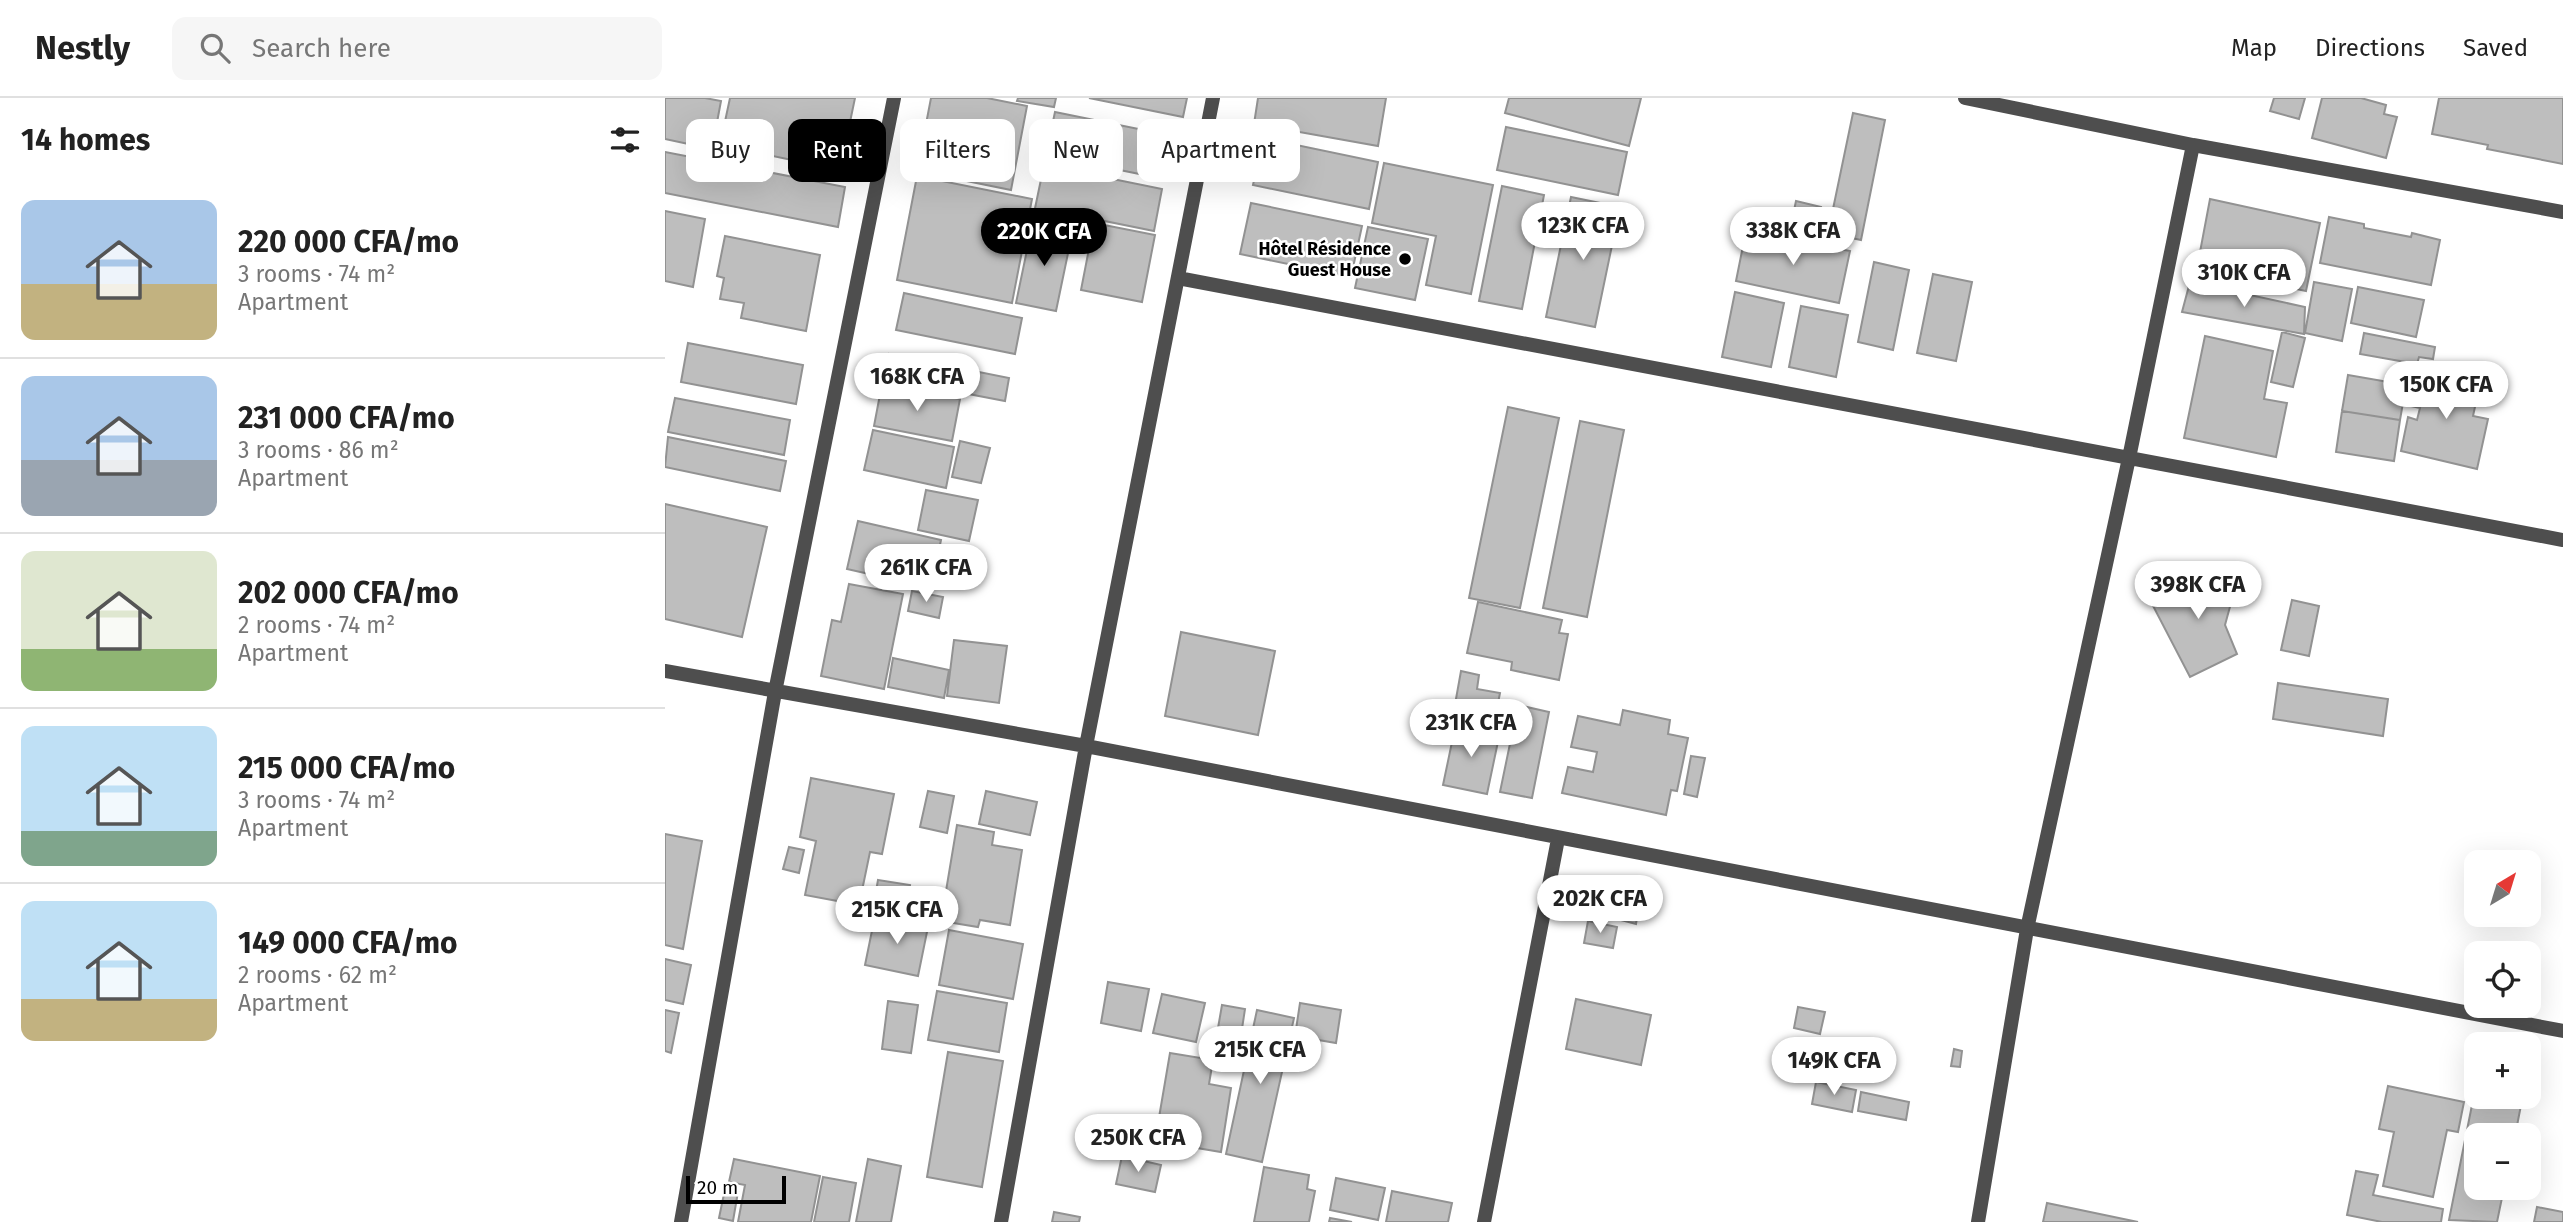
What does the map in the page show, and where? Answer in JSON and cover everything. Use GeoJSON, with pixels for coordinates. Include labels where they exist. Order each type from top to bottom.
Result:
{"type":"FeatureCollection","features":[{"type":"Feature","properties":{"kind":"street"},"geometry":{"type":"LineString","coordinates":[[681,1222],[775,692],[894,98]]}},
{"type":"Feature","properties":{"kind":"street"},"geometry":{"type":"LineString","coordinates":[[1001,1222],[1086,746],[1213,98]]}},
{"type":"Feature","properties":{"kind":"street"},"geometry":{"type":"LineString","coordinates":[[1965,98],[2193,145],[2563,212]]}},
{"type":"Feature","properties":{"kind":"street"},"geometry":{"type":"LineString","coordinates":[[1978,1222],[2027,929],[2129,458],[2193,145]]}},
{"type":"Feature","properties":{"kind":"street"},"geometry":{"type":"LineString","coordinates":[[1178,278],[2563,540]]}},
{"type":"Feature","properties":{"kind":"street"},"geometry":{"type":"LineString","coordinates":[[665,671],[1086,746],[2563,1031]]}},
{"type":"Feature","properties":{"kind":"street"},"geometry":{"type":"LineString","coordinates":[[1484,1222],[1558,839]]}},
{"type":"Feature","properties":{"kind":"building"},"geometry":{"type":"Polygon","coordinates":[[[665,98],[705,98],[721,101],[718,119],[686,119],[686,143],[665,139],[665,98]]]}},
{"type":"Feature","properties":{"kind":"building"},"geometry":{"type":"Polygon","coordinates":[[[730,98],[855,98],[851,119],[788,119],[788,159],[774,156],[774,119],[726,119],[730,98]]]}},
{"type":"Feature","properties":{"kind":"building"},"geometry":{"type":"Polygon","coordinates":[[[931,98],[987,98],[1027,106],[1015,169],[1015,119],[927,119],[931,98]]]}},
{"type":"Feature","properties":{"kind":"building"},"geometry":{"type":"Polygon","coordinates":[[[1018,98],[1056,98],[1054,107],[1017,101],[1018,98]]]}},
{"type":"Feature","properties":{"kind":"building"},"geometry":{"type":"Polygon","coordinates":[[[1089,98],[1187,98],[1183,117],[1089,98]]]}},
{"type":"Feature","properties":{"kind":"building"},"geometry":{"type":"Polygon","coordinates":[[[1258,98],[1386,98],[1378,146],[1300,132],[1300,119],[1255,119],[1258,98]]]}},
{"type":"Feature","properties":{"kind":"building"},"geometry":{"type":"Polygon","coordinates":[[[1509,98],[1641,98],[1629,146],[1505,113],[1509,98]]]}},
{"type":"Feature","properties":{"kind":"building"},"geometry":{"type":"Polygon","coordinates":[[[2274,98],[2305,98],[2299,119],[2270,111],[2274,98]]]}},
{"type":"Feature","properties":{"kind":"building"},"geometry":{"type":"Polygon","coordinates":[[[2322,98],[2361,98],[2386,105],[2384,114],[2397,117],[2386,158],[2312,138],[2322,98]]]}},
{"type":"Feature","properties":{"kind":"building"},"geometry":{"type":"Polygon","coordinates":[[[2439,98],[2563,98],[2563,164],[2487,149],[2488,145],[2432,134],[2439,98]]]}},
{"type":"Feature","properties":{"kind":"building"},"geometry":{"type":"Polygon","coordinates":[[[1055,112],[1089,119],[1054,119],[1055,112]]]}},
{"type":"Feature","properties":{"kind":"building"},"geometry":{"type":"Polygon","coordinates":[[[1853,113],[1885,120],[1861,240],[1828,233],[1853,113]]]}},
{"type":"Feature","properties":{"kind":"building"},"geometry":{"type":"Polygon","coordinates":[[[1123,126],[1137,129],[1137,174],[1123,171],[1123,126]]]}},
{"type":"Feature","properties":{"kind":"building"},"geometry":{"type":"Polygon","coordinates":[[[1506,127],[1627,152],[1618,195],[1497,170],[1506,127]]]}},
{"type":"Feature","properties":{"kind":"building"},"geometry":{"type":"Polygon","coordinates":[[[1300,146],[1378,162],[1369,209],[1253,185],[1254,182],[1300,182],[1300,146]]]}},
{"type":"Feature","properties":{"kind":"building"},"geometry":{"type":"Polygon","coordinates":[[[665,152],[686,156],[686,182],[774,182],[774,173],[788,176],[788,182],[819,182],[845,187],[838,227],[665,193],[665,152]]]}},
{"type":"Feature","properties":{"kind":"building"},"geometry":{"type":"Polygon","coordinates":[[[1384,163],[1493,185],[1471,294],[1426,285],[1436,236],[1372,223],[1384,163]]]}},
{"type":"Feature","properties":{"kind":"building"},"geometry":{"type":"Polygon","coordinates":[[[1123,181],[1162,189],[1154,231],[1055,211],[1053,222],[1033,218],[1040,182],[1123,181]]]}},
{"type":"Feature","properties":{"kind":"building"},"geometry":{"type":"Polygon","coordinates":[[[916,182],[947,182],[1032,199],[1012,303],[897,280],[916,182]]]}},
{"type":"Feature","properties":{"kind":"building"},"geometry":{"type":"Polygon","coordinates":[[[971,182],[1013,182],[1011,190],[971,182]]]}},
{"type":"Feature","properties":{"kind":"building"},"geometry":{"type":"Polygon","coordinates":[[[1502,186],[1544,195],[1522,309],[1479,301],[1502,186]]]}},
{"type":"Feature","properties":{"kind":"building"},"geometry":{"type":"Polygon","coordinates":[[[1571,197],[1620,207],[1595,327],[1546,317],[1571,197]]]}},
{"type":"Feature","properties":{"kind":"building"},"geometry":{"type":"Polygon","coordinates":[[[2210,199],[2320,223],[2306,291],[2197,268],[2210,199]]]}},
{"type":"Feature","properties":{"kind":"building"},"geometry":{"type":"Polygon","coordinates":[[[1796,201],[1821,207],[1815,239],[1789,234],[1796,201]]]}},
{"type":"Feature","properties":{"kind":"building"},"geometry":{"type":"Polygon","coordinates":[[[1251,203],[1362,226],[1351,277],[1240,254],[1251,203]]]}},
{"type":"Feature","properties":{"kind":"building"},"geometry":{"type":"Polygon","coordinates":[[[665,211],[705,219],[693,287],[665,281],[665,211]]]}},
{"type":"Feature","properties":{"kind":"building"},"geometry":{"type":"Polygon","coordinates":[[[2329,217],[2364,224],[2364,228],[2411,237],[2412,233],[2440,240],[2431,285],[2320,263],[2329,217]]]}},
{"type":"Feature","properties":{"kind":"building"},"geometry":{"type":"Polygon","coordinates":[[[1094,223],[1155,235],[1142,302],[1081,290],[1094,223]]]}},
{"type":"Feature","properties":{"kind":"building"},"geometry":{"type":"Polygon","coordinates":[[[1032,226],[1072,234],[1056,311],[1016,303],[1032,226]]]}},
{"type":"Feature","properties":{"kind":"building"},"geometry":{"type":"Polygon","coordinates":[[[1368,227],[1428,239],[1415,300],[1355,288],[1368,227]]]}},
{"type":"Feature","properties":{"kind":"building"},"geometry":{"type":"Polygon","coordinates":[[[1746,231],[1850,251],[1839,303],[1736,281],[1746,231]]]}},
{"type":"Feature","properties":{"kind":"building"},"geometry":{"type":"Polygon","coordinates":[[[725,236],[820,255],[806,331],[741,318],[744,303],[720,299],[724,278],[717,276],[725,236]]]}},
{"type":"Feature","properties":{"kind":"building"},"geometry":{"type":"Polygon","coordinates":[[[1874,262],[1909,270],[1893,350],[1858,342],[1874,262]]]}},
{"type":"Feature","properties":{"kind":"building"},"geometry":{"type":"Polygon","coordinates":[[[1933,274],[1972,282],[1956,361],[1917,353],[1933,274]]]}},
{"type":"Feature","properties":{"kind":"building"},"geometry":{"type":"Polygon","coordinates":[[[2190,282],[2305,307],[2304,334],[2182,312],[2190,282]]]}},
{"type":"Feature","properties":{"kind":"building"},"geometry":{"type":"Polygon","coordinates":[[[2314,282],[2352,289],[2342,341],[2305,333],[2314,282]]]}},
{"type":"Feature","properties":{"kind":"building"},"geometry":{"type":"Polygon","coordinates":[[[2358,287],[2424,300],[2416,337],[2351,323],[2358,287]]]}},
{"type":"Feature","properties":{"kind":"building"},"geometry":{"type":"Polygon","coordinates":[[[1735,292],[1784,303],[1771,367],[1722,357],[1735,292]]]}},
{"type":"Feature","properties":{"kind":"building"},"geometry":{"type":"Polygon","coordinates":[[[904,293],[1022,318],[1015,354],[896,330],[904,293]]]}},
{"type":"Feature","properties":{"kind":"building"},"geometry":{"type":"Polygon","coordinates":[[[1801,306],[1848,315],[1836,377],[1789,367],[1801,306]]]}},
{"type":"Feature","properties":{"kind":"building"},"geometry":{"type":"Polygon","coordinates":[[[2282,332],[2305,338],[2293,387],[2271,382],[2282,332]]]}},
{"type":"Feature","properties":{"kind":"building"},"geometry":{"type":"Polygon","coordinates":[[[2364,333],[2435,347],[2433,359],[2419,357],[2417,364],[2360,354],[2364,333]]]}},
{"type":"Feature","properties":{"kind":"building"},"geometry":{"type":"Polygon","coordinates":[[[2205,336],[2273,351],[2264,399],[2287,403],[2276,457],[2184,438],[2205,336]]]}},
{"type":"Feature","properties":{"kind":"building"},"geometry":{"type":"Polygon","coordinates":[[[688,343],[803,365],[796,404],[681,382],[688,343]]]}},
{"type":"Feature","properties":{"kind":"building"},"geometry":{"type":"Polygon","coordinates":[[[889,354],[1009,378],[1005,401],[885,378],[889,354]]]}},
{"type":"Feature","properties":{"kind":"building"},"geometry":{"type":"Polygon","coordinates":[[[2419,370],[2480,384],[2473,416],[2488,419],[2477,469],[2401,451],[2408,417],[2417,420],[2420,408],[2411,406],[2419,370]]]}},
{"type":"Feature","properties":{"kind":"building"},"geometry":{"type":"Polygon","coordinates":[[[2348,375],[2406,385],[2400,420],[2342,411],[2348,375]]]}},
{"type":"Feature","properties":{"kind":"building"},"geometry":{"type":"Polygon","coordinates":[[[882,384],[960,399],[952,441],[874,426],[882,384]]]}},
{"type":"Feature","properties":{"kind":"building"},"geometry":{"type":"Polygon","coordinates":[[[675,398],[790,420],[784,455],[668,432],[675,398]]]}},
{"type":"Feature","properties":{"kind":"building"},"geometry":{"type":"Polygon","coordinates":[[[1508,407],[1559,418],[1520,608],[1469,598],[1508,407]]]}},
{"type":"Feature","properties":{"kind":"building"},"geometry":{"type":"Polygon","coordinates":[[[2342,411],[2400,420],[2394,461],[2336,452],[2342,411]]]}},
{"type":"Feature","properties":{"kind":"building"},"geometry":{"type":"Polygon","coordinates":[[[1580,421],[1624,430],[1587,617],[1543,608],[1580,421]]]}},
{"type":"Feature","properties":{"kind":"building"},"geometry":{"type":"Polygon","coordinates":[[[873,430],[954,447],[946,488],[864,470],[873,430]]]}},
{"type":"Feature","properties":{"kind":"building"},"geometry":{"type":"Polygon","coordinates":[[[668,437],[786,461],[780,491],[665,467],[668,437]]]}},
{"type":"Feature","properties":{"kind":"building"},"geometry":{"type":"Polygon","coordinates":[[[960,441],[990,448],[981,483],[952,477],[960,441]]]}},
{"type":"Feature","properties":{"kind":"building"},"geometry":{"type":"Polygon","coordinates":[[[926,490],[978,500],[969,541],[918,530],[926,490]]]}},
{"type":"Feature","properties":{"kind":"building"},"geometry":{"type":"Polygon","coordinates":[[[665,504],[767,527],[742,637],[665,619],[665,504]]]}},
{"type":"Feature","properties":{"kind":"building"},"geometry":{"type":"Polygon","coordinates":[[[858,521],[941,540],[931,588],[847,569],[858,521]]]}},
{"type":"Feature","properties":{"kind":"building"},"geometry":{"type":"Polygon","coordinates":[[[2208,571],[2237,581],[2225,625],[2237,654],[2190,677],[2150,600],[2177,575],[2194,593],[2205,592],[2208,571]]]}},
{"type":"Feature","properties":{"kind":"building"},"geometry":{"type":"Polygon","coordinates":[[[849,584],[903,594],[884,689],[821,676],[832,620],[841,622],[849,584]]]}},
{"type":"Feature","properties":{"kind":"building"},"geometry":{"type":"Polygon","coordinates":[[[912,591],[943,597],[939,618],[908,611],[912,591]]]}},
{"type":"Feature","properties":{"kind":"building"},"geometry":{"type":"Polygon","coordinates":[[[2292,600],[2319,606],[2309,656],[2281,650],[2292,600]]]}},
{"type":"Feature","properties":{"kind":"building"},"geometry":{"type":"Polygon","coordinates":[[[1478,602],[1562,620],[1559,633],[1568,634],[1559,680],[1511,670],[1512,662],[1467,653],[1478,602]]]}},
{"type":"Feature","properties":{"kind":"building"},"geometry":{"type":"Polygon","coordinates":[[[1181,632],[1275,651],[1258,735],[1165,716],[1181,632]]]}},
{"type":"Feature","properties":{"kind":"building"},"geometry":{"type":"Polygon","coordinates":[[[954,640],[1007,646],[999,703],[947,696],[954,640]]]}},
{"type":"Feature","properties":{"kind":"building"},"geometry":{"type":"Polygon","coordinates":[[[893,658],[949,670],[944,698],[888,687],[893,658]]]}},
{"type":"Feature","properties":{"kind":"building"},"geometry":{"type":"Polygon","coordinates":[[[1461,671],[1479,675],[1477,689],[1500,693],[1495,718],[1454,710],[1461,671]]]}},
{"type":"Feature","properties":{"kind":"building"},"geometry":{"type":"Polygon","coordinates":[[[2278,683],[2388,699],[2383,736],[2273,719],[2278,683]]]}},
{"type":"Feature","properties":{"kind":"building"},"geometry":{"type":"Polygon","coordinates":[[[1518,705],[1549,712],[1532,798],[1500,792],[1518,705]]]}},
{"type":"Feature","properties":{"kind":"building"},"geometry":{"type":"Polygon","coordinates":[[[1623,710],[1670,720],[1668,734],[1688,738],[1677,791],[1671,790],[1666,815],[1562,793],[1568,767],[1593,772],[1597,752],[1571,747],[1578,716],[1620,725],[1623,710]]]}},
{"type":"Feature","properties":{"kind":"building"},"geometry":{"type":"Polygon","coordinates":[[[1456,723],[1500,732],[1487,794],[1443,785],[1456,723]]]}},
{"type":"Feature","properties":{"kind":"building"},"geometry":{"type":"Polygon","coordinates":[[[1691,756],[1705,758],[1697,797],[1684,794],[1691,756]]]}},
{"type":"Feature","properties":{"kind":"building"},"geometry":{"type":"Polygon","coordinates":[[[811,778],[894,794],[882,854],[870,852],[859,905],[805,895],[816,841],[800,837],[811,778]]]}},
{"type":"Feature","properties":{"kind":"building"},"geometry":{"type":"Polygon","coordinates":[[[928,791],[954,796],[947,833],[920,827],[928,791]]]}},
{"type":"Feature","properties":{"kind":"building"},"geometry":{"type":"Polygon","coordinates":[[[986,791],[1037,802],[1030,835],[979,824],[986,791]]]}},
{"type":"Feature","properties":{"kind":"building"},"geometry":{"type":"Polygon","coordinates":[[[957,825],[994,832],[992,845],[1022,850],[1010,925],[980,920],[978,927],[941,921],[957,825]]]}},
{"type":"Feature","properties":{"kind":"building"},"geometry":{"type":"Polygon","coordinates":[[[665,834],[702,841],[683,949],[665,945],[665,834]]]}},
{"type":"Feature","properties":{"kind":"building"},"geometry":{"type":"Polygon","coordinates":[[[789,847],[804,850],[799,873],[783,869],[789,847]]]}},
{"type":"Feature","properties":{"kind":"building"},"geometry":{"type":"Polygon","coordinates":[[[878,880],[910,885],[905,919],[872,914],[878,880]]]}},
{"type":"Feature","properties":{"kind":"building"},"geometry":{"type":"Polygon","coordinates":[[[1625,902],[1639,905],[1636,924],[1621,920],[1625,902]]]}},
{"type":"Feature","properties":{"kind":"building"},"geometry":{"type":"Polygon","coordinates":[[[875,916],[928,927],[918,976],[865,965],[875,916]]]}},
{"type":"Feature","properties":{"kind":"building"},"geometry":{"type":"Polygon","coordinates":[[[1588,921],[1617,927],[1613,948],[1584,943],[1588,921]]]}},
{"type":"Feature","properties":{"kind":"building"},"geometry":{"type":"Polygon","coordinates":[[[949,930],[1023,944],[1013,999],[939,985],[949,930]]]}},
{"type":"Feature","properties":{"kind":"building"},"geometry":{"type":"Polygon","coordinates":[[[665,959],[691,965],[683,1004],[665,1000],[665,959]]]}},
{"type":"Feature","properties":{"kind":"building"},"geometry":{"type":"Polygon","coordinates":[[[1108,982],[1149,989],[1141,1031],[1101,1023],[1108,982]]]}},
{"type":"Feature","properties":{"kind":"building"},"geometry":{"type":"Polygon","coordinates":[[[937,991],[1007,1003],[999,1052],[928,1040],[937,991]]]}},
{"type":"Feature","properties":{"kind":"building"},"geometry":{"type":"Polygon","coordinates":[[[1162,994],[1205,1003],[1196,1042],[1153,1033],[1162,994]]]}},
{"type":"Feature","properties":{"kind":"building"},"geometry":{"type":"Polygon","coordinates":[[[1576,999],[1651,1015],[1641,1065],[1566,1049],[1576,999]]]}},
{"type":"Feature","properties":{"kind":"building"},"geometry":{"type":"Polygon","coordinates":[[[888,1001],[918,1005],[911,1053],[882,1049],[888,1001]]]}},
{"type":"Feature","properties":{"kind":"building"},"geometry":{"type":"Polygon","coordinates":[[[1300,1003],[1341,1010],[1336,1043],[1295,1036],[1300,1003]]]}},
{"type":"Feature","properties":{"kind":"building"},"geometry":{"type":"Polygon","coordinates":[[[1222,1005],[1245,1009],[1238,1055],[1214,1051],[1222,1005]]]}},
{"type":"Feature","properties":{"kind":"building"},"geometry":{"type":"Polygon","coordinates":[[[1798,1007],[1825,1012],[1820,1034],[1794,1028],[1798,1007]]]}},
{"type":"Feature","properties":{"kind":"building"},"geometry":{"type":"Polygon","coordinates":[[[665,1010],[679,1013],[671,1053],[665,1051],[665,1010]]]}},
{"type":"Feature","properties":{"kind":"building"},"geometry":{"type":"Polygon","coordinates":[[[1257,1010],[1294,1018],[1262,1162],[1226,1154],[1257,1010]]]}},
{"type":"Feature","properties":{"kind":"building"},"geometry":{"type":"Polygon","coordinates":[[[1954,1049],[1962,1051],[1960,1067],[1951,1066],[1954,1049]]]}},
{"type":"Feature","properties":{"kind":"building"},"geometry":{"type":"Polygon","coordinates":[[[948,1052],[1003,1061],[982,1187],[927,1177],[948,1052]]]}},
{"type":"Feature","properties":{"kind":"building"},"geometry":{"type":"Polygon","coordinates":[[[1170,1053],[1213,1060],[1209,1084],[1231,1088],[1221,1152],[1155,1141],[1170,1053]]]}},
{"type":"Feature","properties":{"kind":"building"},"geometry":{"type":"Polygon","coordinates":[[[1816,1082],[1856,1090],[1852,1112],[1812,1104],[1816,1082]]]}},
{"type":"Feature","properties":{"kind":"building"},"geometry":{"type":"Polygon","coordinates":[[[2388,1086],[2464,1102],[2458,1132],[2447,1130],[2433,1197],[2383,1186],[2394,1132],[2379,1129],[2388,1086]]]}},
{"type":"Feature","properties":{"kind":"building"},"geometry":{"type":"Polygon","coordinates":[[[1861,1092],[1909,1102],[1906,1120],[1858,1111],[1861,1092]]]}},
{"type":"Feature","properties":{"kind":"building"},"geometry":{"type":"Polygon","coordinates":[[[2471,1109],[2520,1109],[2518,1123],[2468,1123],[2471,1109]]]}},
{"type":"Feature","properties":{"kind":"building"},"geometry":{"type":"Polygon","coordinates":[[[2464,1145],[2464,1200],[2502,1200],[2497,1222],[2449,1220],[2464,1145]]]}},
{"type":"Feature","properties":{"kind":"building"},"geometry":{"type":"Polygon","coordinates":[[[1122,1156],[1161,1165],[1155,1192],[1116,1184],[1122,1156]]]}},
{"type":"Feature","properties":{"kind":"building"},"geometry":{"type":"Polygon","coordinates":[[[734,1159],[820,1176],[811,1222],[738,1222],[745,1185],[729,1182],[734,1159]]]}},
{"type":"Feature","properties":{"kind":"building"},"geometry":{"type":"Polygon","coordinates":[[[868,1159],[901,1166],[891,1222],[856,1222],[868,1159]]]}},
{"type":"Feature","properties":{"kind":"building"},"geometry":{"type":"Polygon","coordinates":[[[1264,1167],[1309,1175],[1307,1189],[1315,1191],[1309,1222],[1254,1222],[1264,1167]]]}},
{"type":"Feature","properties":{"kind":"building"},"geometry":{"type":"Polygon","coordinates":[[[2356,1171],[2378,1175],[2373,1195],[2443,1209],[2441,1222],[2382,1222],[2347,1215],[2356,1171]]]}},
{"type":"Feature","properties":{"kind":"building"},"geometry":{"type":"Polygon","coordinates":[[[823,1177],[856,1183],[849,1222],[814,1222],[823,1177]]]}},
{"type":"Feature","properties":{"kind":"building"},"geometry":{"type":"Polygon","coordinates":[[[1336,1178],[1385,1188],[1378,1220],[1330,1210],[1336,1178]]]}},
{"type":"Feature","properties":{"kind":"building"},"geometry":{"type":"Polygon","coordinates":[[[725,1189],[738,1192],[733,1221],[719,1218],[725,1189]]]}},
{"type":"Feature","properties":{"kind":"building"},"geometry":{"type":"Polygon","coordinates":[[[1392,1191],[1452,1203],[1448,1222],[1386,1222],[1392,1191]]]}},
{"type":"Feature","properties":{"kind":"building"},"geometry":{"type":"Polygon","coordinates":[[[2047,1203],[2138,1222],[2043,1222],[2047,1203]]]}},
{"type":"Feature","properties":{"kind":"building"},"geometry":{"type":"Polygon","coordinates":[[[2537,1207],[2563,1212],[2563,1222],[2534,1222],[2537,1207]]]}},
{"type":"Feature","properties":{"kind":"building"},"geometry":{"type":"Polygon","coordinates":[[[1054,1212],[1080,1217],[1079,1222],[1052,1222],[1054,1212]]]}},
{"type":"Feature","properties":{"kind":"building"},"geometry":{"type":"Polygon","coordinates":[[[1330,1218],[1352,1222],[1329,1222],[1330,1218]]]}},
{"type":"Feature","properties":{"kind":"place","name":"Hôtel Résidence Guest House"},"geometry":{"type":"Point","coordinates":[1405,259]}}]}
